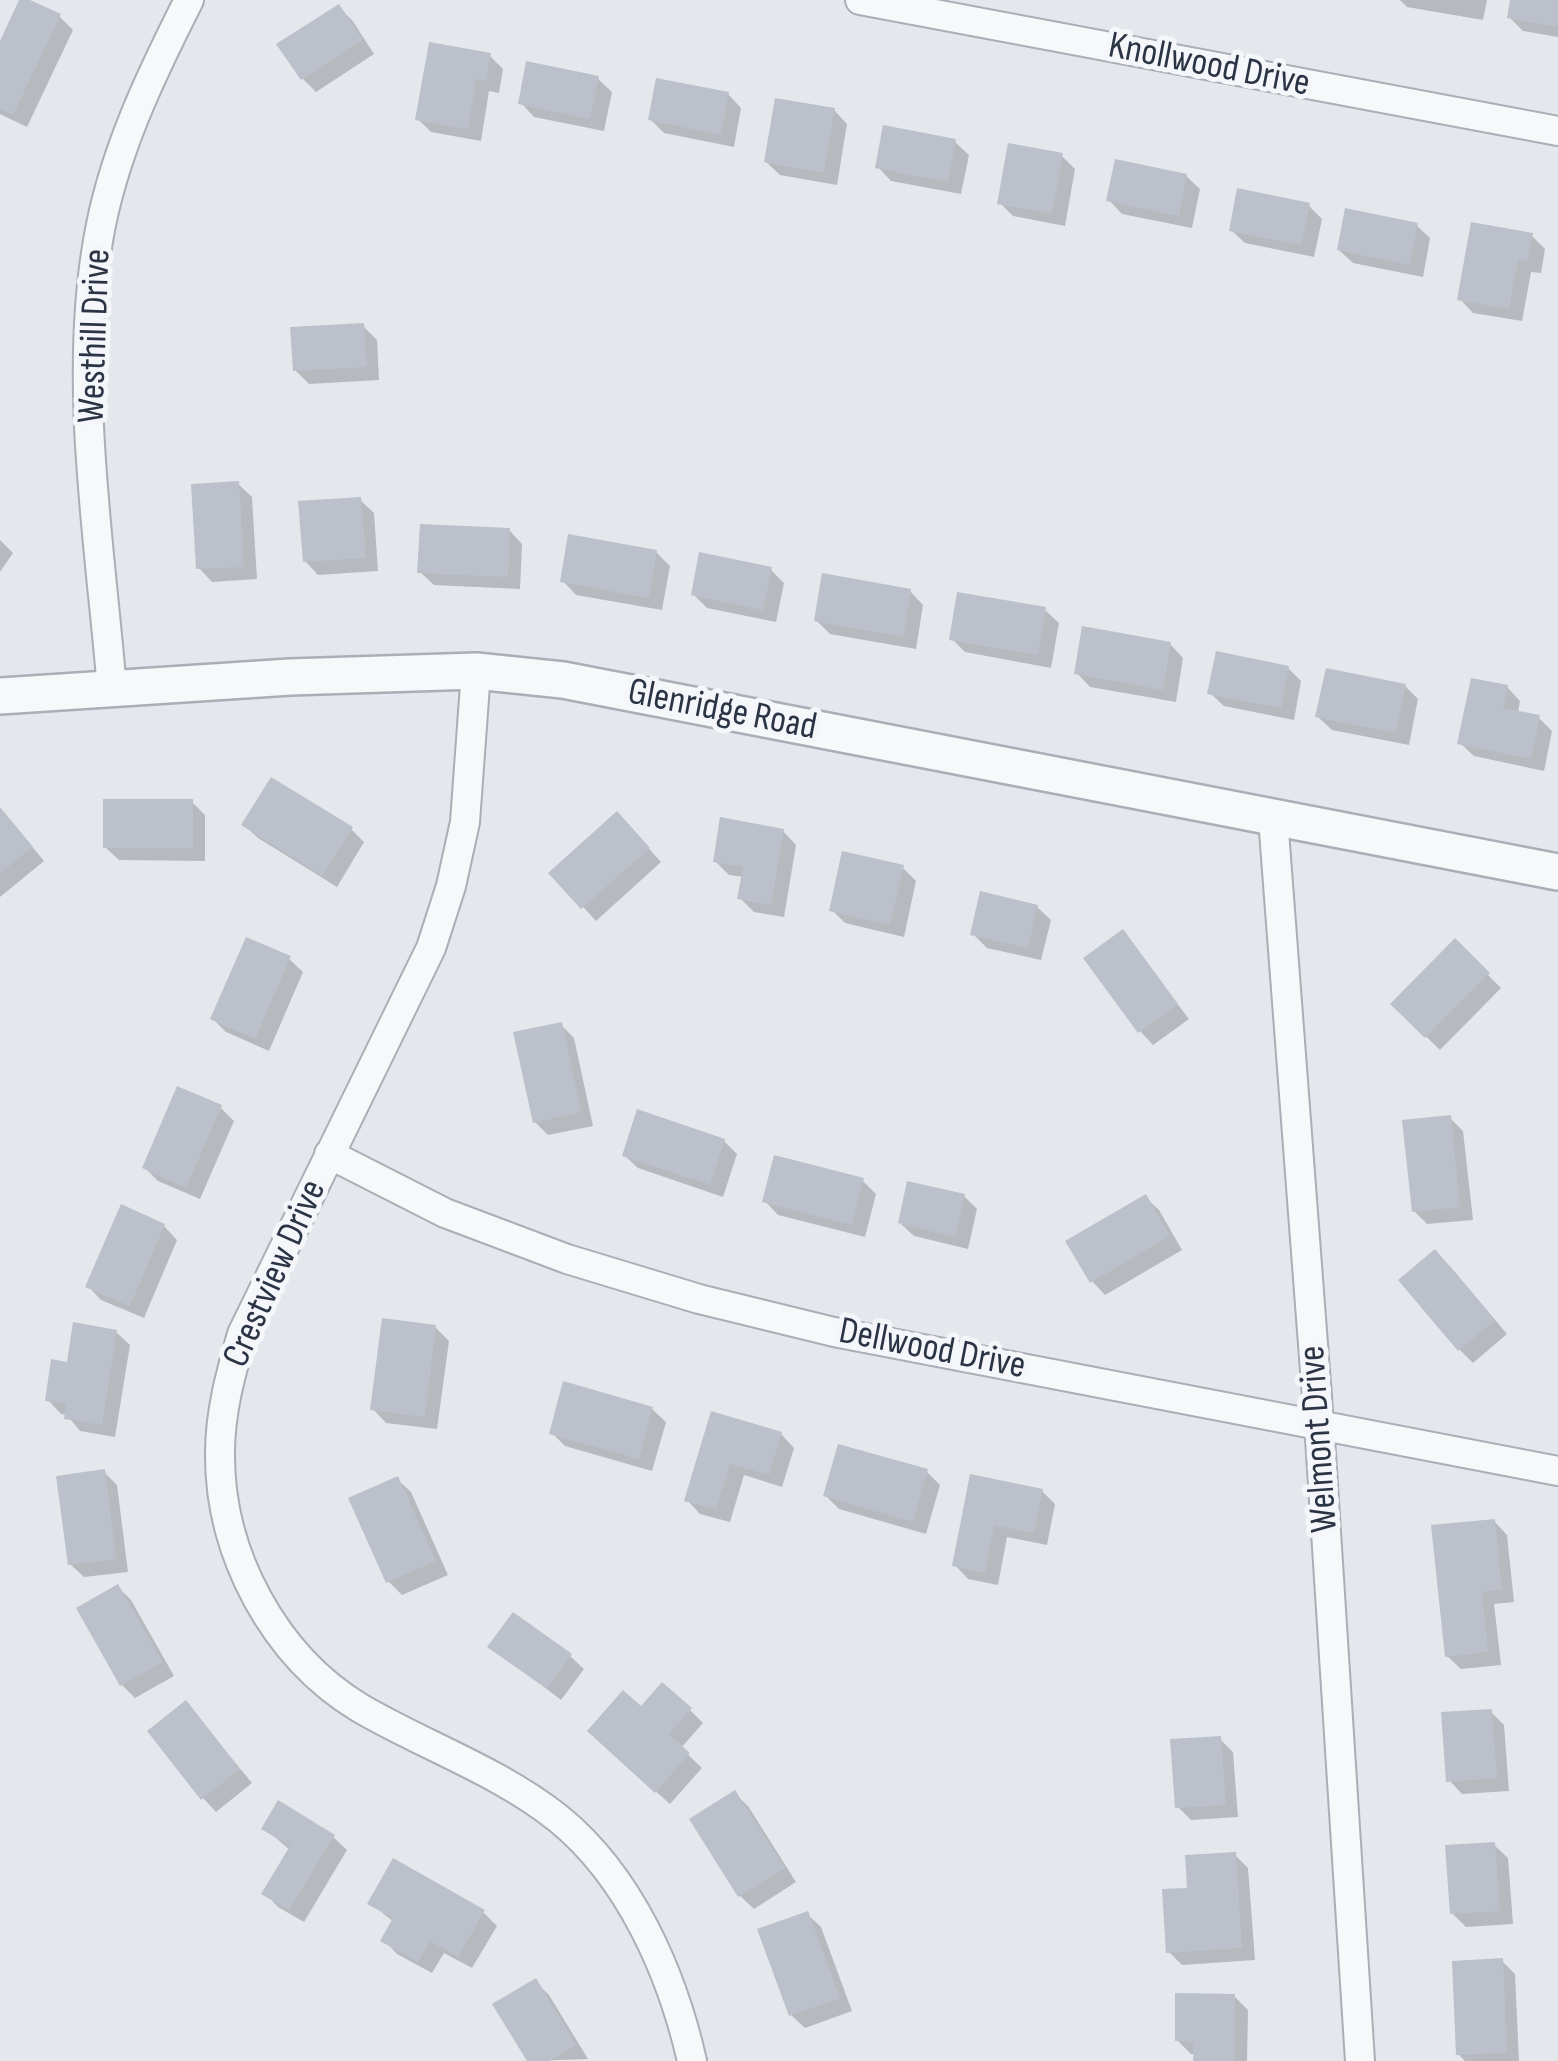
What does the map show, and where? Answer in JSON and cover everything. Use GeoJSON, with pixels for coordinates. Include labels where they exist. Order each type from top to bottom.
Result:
{"type":"FeatureCollection","features":[{"type":"Feature","properties":{"kind":"street","name":"Westhill Drive"},"geometry":{"type":"LineString","coordinates":[[112,688],[86,377],[90,303],[98,238],[118,160],[150,76],[188,0]]}},
{"type":"Feature","properties":{"kind":"street","name":"Knollwood Drive"},"geometry":{"type":"LineString","coordinates":[[860,0],[1558,131]]}},
{"type":"Feature","properties":{"kind":"street","name":"Glenridge Road"},"geometry":{"type":"LineString","coordinates":[[0,696],[290,677],[476,671],[563,680],[1558,872]]}},
{"type":"Feature","properties":{"kind":"street","name":"Crestview Drive"},"geometry":{"type":"LineString","coordinates":[[476,671],[465,822],[451,886],[431,948],[242,1334],[226,1388],[220,1454],[225,1510],[238,1558],[262,1609],[291,1649],[325,1683],[359,1707],[522,1792],[561,1821],[590,1850],[628,1902],[663,1967],[692,2061]]}},
{"type":"Feature","properties":{"kind":"street","name":"Welmont Drive"},"geometry":{"type":"LineString","coordinates":[[1273,818],[1320,1423],[1360,2061]]}},
{"type":"Feature","properties":{"kind":"street","name":"Dellwood Drive"},"geometry":{"type":"LineString","coordinates":[[329,1154],[444,1213],[567,1259],[699,1299],[834,1332],[1558,1472]]}},
{"type":"Feature","properties":{"kind":"building"},"geometry":{"type":"Polygon","coordinates":[[[19,0],[30,0],[61,14],[13,115],[0,109],[0,41],[19,0]]]}},
{"type":"Feature","properties":{"kind":"building"},"geometry":{"type":"Polygon","coordinates":[[[1510,0],[1558,0],[1558,27],[1507,18],[1510,0]]]}},
{"type":"Feature","properties":{"kind":"building"},"geometry":{"type":"Polygon","coordinates":[[[339,4],[363,40],[301,80],[276,44],[339,4]]]}},
{"type":"Feature","properties":{"kind":"building"},"geometry":{"type":"Polygon","coordinates":[[[429,42],[491,53],[486,81],[476,79],[468,129],[415,120],[429,42]]]}},
{"type":"Feature","properties":{"kind":"building"},"geometry":{"type":"Polygon","coordinates":[[[526,61],[599,76],[590,119],[518,104],[526,61]]]}},
{"type":"Feature","properties":{"kind":"building"},"geometry":{"type":"Polygon","coordinates":[[[656,78],[729,92],[721,135],[648,120],[656,78]]]}},
{"type":"Feature","properties":{"kind":"building"},"geometry":{"type":"Polygon","coordinates":[[[775,98],[835,108],[824,173],[764,162],[775,98]]]}},
{"type":"Feature","properties":{"kind":"building"},"geometry":{"type":"Polygon","coordinates":[[[883,125],[956,139],[948,182],[875,168],[883,125]]]}},
{"type":"Feature","properties":{"kind":"building"},"geometry":{"type":"Polygon","coordinates":[[[1008,143],[1063,153],[1052,214],[997,204],[1008,143]]]}},
{"type":"Feature","properties":{"kind":"building"},"geometry":{"type":"Polygon","coordinates":[[[1115,159],[1187,174],[1179,216],[1106,201],[1115,159]]]}},
{"type":"Feature","properties":{"kind":"building"},"geometry":{"type":"Polygon","coordinates":[[[1237,188],[1310,203],[1301,245],[1229,231],[1237,188]]]}},
{"type":"Feature","properties":{"kind":"building"},"geometry":{"type":"Polygon","coordinates":[[[1345,208],[1418,223],[1410,265],[1337,250],[1345,208]]]}},
{"type":"Feature","properties":{"kind":"building"},"geometry":{"type":"Polygon","coordinates":[[[1471,222],[1533,233],[1528,261],[1518,260],[1509,309],[1457,300],[1471,222]]]}},
{"type":"Feature","properties":{"kind":"building"},"geometry":{"type":"Polygon","coordinates":[[[364,323],[367,367],[293,371],[290,327],[364,323]]]}},
{"type":"Feature","properties":{"kind":"building"},"geometry":{"type":"Polygon","coordinates":[[[239,481],[244,567],[196,569],[191,484],[239,481]]]}},
{"type":"Feature","properties":{"kind":"building"},"geometry":{"type":"Polygon","coordinates":[[[361,497],[366,558],[303,562],[298,501],[361,497]]]}},
{"type":"Feature","properties":{"kind":"building"},"geometry":{"type":"Polygon","coordinates":[[[420,524],[510,528],[508,577],[417,573],[420,524]]]}},
{"type":"Feature","properties":{"kind":"building"},"geometry":{"type":"Polygon","coordinates":[[[568,534],[657,550],[649,598],[560,582],[568,534]]]}},
{"type":"Feature","properties":{"kind":"building"},"geometry":{"type":"Polygon","coordinates":[[[699,552],[772,567],[763,610],[691,595],[699,552]]]}},
{"type":"Feature","properties":{"kind":"building"},"geometry":{"type":"Polygon","coordinates":[[[822,573],[911,589],[903,637],[814,621],[822,573]]]}},
{"type":"Feature","properties":{"kind":"building"},"geometry":{"type":"Polygon","coordinates":[[[957,592],[1046,607],[1038,655],[949,640],[957,592]]]}},
{"type":"Feature","properties":{"kind":"building"},"geometry":{"type":"Polygon","coordinates":[[[1082,626],[1171,642],[1163,690],[1074,674],[1082,626]]]}},
{"type":"Feature","properties":{"kind":"building"},"geometry":{"type":"Polygon","coordinates":[[[1216,651],[1289,666],[1281,708],[1207,694],[1216,651]]]}},
{"type":"Feature","properties":{"kind":"building"},"geometry":{"type":"Polygon","coordinates":[[[1326,668],[1406,684],[1396,733],[1315,717],[1326,668]]]}},
{"type":"Feature","properties":{"kind":"building"},"geometry":{"type":"Polygon","coordinates":[[[1471,678],[1508,685],[1503,708],[1540,715],[1531,759],[1457,744],[1471,678]]]}},
{"type":"Feature","properties":{"kind":"building"},"geometry":{"type":"Polygon","coordinates":[[[271,777],[353,827],[322,876],[241,825],[271,777]]]}},
{"type":"Feature","properties":{"kind":"building"},"geometry":{"type":"Polygon","coordinates":[[[103,799],[193,799],[193,848],[103,848],[103,799]]]}},
{"type":"Feature","properties":{"kind":"building"},"geometry":{"type":"Polygon","coordinates":[[[0,807],[33,847],[0,873],[0,807]]]}},
{"type":"Feature","properties":{"kind":"building"},"geometry":{"type":"Polygon","coordinates":[[[617,811],[650,848],[581,909],[548,873],[617,811]]]}},
{"type":"Feature","properties":{"kind":"building"},"geometry":{"type":"Polygon","coordinates":[[[720,817],[784,829],[771,905],[737,899],[743,867],[713,862],[720,817]]]}},
{"type":"Feature","properties":{"kind":"building"},"geometry":{"type":"Polygon","coordinates":[[[842,851],[904,865],[890,925],[829,911],[842,851]]]}},
{"type":"Feature","properties":{"kind":"building"},"geometry":{"type":"Polygon","coordinates":[[[980,891],[1038,905],[1028,948],[970,935],[980,891]]]}},
{"type":"Feature","properties":{"kind":"building"},"geometry":{"type":"Polygon","coordinates":[[[1123,929],[1178,1004],[1138,1033],[1083,958],[1123,929]]]}},
{"type":"Feature","properties":{"kind":"building"},"geometry":{"type":"Polygon","coordinates":[[[246,937],[291,956],[255,1039],[210,1019],[246,937]]]}},
{"type":"Feature","properties":{"kind":"building"},"geometry":{"type":"Polygon","coordinates":[[[1455,938],[1490,973],[1425,1038],[1390,1004],[1455,938]]]}},
{"type":"Feature","properties":{"kind":"building"},"geometry":{"type":"Polygon","coordinates":[[[562,1022],[581,1112],[533,1123],[513,1032],[562,1022]]]}},
{"type":"Feature","properties":{"kind":"building"},"geometry":{"type":"Polygon","coordinates":[[[177,1086],[222,1105],[186,1188],[142,1168],[177,1086]]]}},
{"type":"Feature","properties":{"kind":"building"},"geometry":{"type":"Polygon","coordinates":[[[637,1109],[725,1139],[710,1185],[622,1156],[637,1109]]]}},
{"type":"Feature","properties":{"kind":"building"},"geometry":{"type":"Polygon","coordinates":[[[1451,1115],[1460,1207],[1412,1212],[1402,1120],[1451,1115]]]}},
{"type":"Feature","properties":{"kind":"building"},"geometry":{"type":"Polygon","coordinates":[[[774,1155],[864,1178],[852,1225],[762,1202],[774,1155]]]}},
{"type":"Feature","properties":{"kind":"building"},"geometry":{"type":"Polygon","coordinates":[[[907,1181],[965,1194],[955,1237],[898,1223],[907,1181]]]}},
{"type":"Feature","properties":{"kind":"building"},"geometry":{"type":"Polygon","coordinates":[[[1146,1194],[1170,1236],[1090,1283],[1065,1241],[1146,1194]]]}},
{"type":"Feature","properties":{"kind":"building"},"geometry":{"type":"Polygon","coordinates":[[[121,1204],[165,1224],[130,1306],[85,1287],[121,1204]]]}},
{"type":"Feature","properties":{"kind":"building"},"geometry":{"type":"Polygon","coordinates":[[[1435,1249],[1495,1320],[1458,1351],[1398,1280],[1435,1249]]]}},
{"type":"Feature","properties":{"kind":"building"},"geometry":{"type":"Polygon","coordinates":[[[382,1318],[436,1325],[425,1417],[370,1410],[382,1318]]]}},
{"type":"Feature","properties":{"kind":"building"},"geometry":{"type":"Polygon","coordinates":[[[73,1322],[117,1330],[102,1425],[64,1419],[66,1404],[45,1401],[51,1359],[67,1362],[73,1322]]]}},
{"type":"Feature","properties":{"kind":"building"},"geometry":{"type":"Polygon","coordinates":[[[563,1381],[653,1407],[639,1459],[549,1434],[563,1381]]]}},
{"type":"Feature","properties":{"kind":"building"},"geometry":{"type":"Polygon","coordinates":[[[711,1411],[782,1432],[769,1475],[730,1464],[716,1510],[684,1501],[711,1411]]]}},
{"type":"Feature","properties":{"kind":"building"},"geometry":{"type":"Polygon","coordinates":[[[838,1444],[928,1469],[913,1522],[823,1496],[838,1444]]]}},
{"type":"Feature","properties":{"kind":"building"},"geometry":{"type":"Polygon","coordinates":[[[105,1469],[116,1559],[68,1565],[56,1476],[105,1469]]]}},
{"type":"Feature","properties":{"kind":"building"},"geometry":{"type":"Polygon","coordinates":[[[970,1474],[1043,1489],[1034,1533],[994,1525],[985,1573],[952,1566],[970,1474]]]}},
{"type":"Feature","properties":{"kind":"building"},"geometry":{"type":"Polygon","coordinates":[[[398,1476],[436,1561],[386,1583],[348,1498],[398,1476]]]}},
{"type":"Feature","properties":{"kind":"building"},"geometry":{"type":"Polygon","coordinates":[[[1495,1519],[1502,1589],[1482,1592],[1488,1652],[1445,1657],[1431,1525],[1495,1519]]]}},
{"type":"Feature","properties":{"kind":"building"},"geometry":{"type":"Polygon","coordinates":[[[118,1584],[163,1662],[120,1686],[76,1608],[118,1584]]]}},
{"type":"Feature","properties":{"kind":"building"},"geometry":{"type":"Polygon","coordinates":[[[513,1612],[572,1654],[547,1689],[487,1647],[513,1612]]]}},
{"type":"Feature","properties":{"kind":"building"},"geometry":{"type":"Polygon","coordinates":[[[662,1682],[692,1708],[669,1734],[690,1753],[655,1793],[587,1731],[623,1690],[641,1706],[662,1682]]]}},
{"type":"Feature","properties":{"kind":"building"},"geometry":{"type":"Polygon","coordinates":[[[186,1700],[240,1769],[201,1800],[147,1731],[186,1700]]]}},
{"type":"Feature","properties":{"kind":"building"},"geometry":{"type":"Polygon","coordinates":[[[1492,1709],[1497,1778],[1446,1782],[1441,1712],[1492,1709]]]}},
{"type":"Feature","properties":{"kind":"building"},"geometry":{"type":"Polygon","coordinates":[[[1221,1736],[1226,1805],[1175,1808],[1170,1739],[1221,1736]]]}},
{"type":"Feature","properties":{"kind":"building"},"geometry":{"type":"Polygon","coordinates":[[[735,1790],[785,1868],[738,1897],[689,1819],[735,1790]]]}},
{"type":"Feature","properties":{"kind":"building"},"geometry":{"type":"Polygon","coordinates":[[[278,1800],[335,1835],[289,1910],[261,1894],[290,1846],[261,1829],[278,1800]]]}},
{"type":"Feature","properties":{"kind":"building"},"geometry":{"type":"Polygon","coordinates":[[[1495,1842],[1500,1911],[1450,1914],[1445,1845],[1495,1842]]]}},
{"type":"Feature","properties":{"kind":"building"},"geometry":{"type":"Polygon","coordinates":[[[1236,1852],[1242,1948],[1166,1953],[1162,1889],[1187,1888],[1185,1855],[1236,1852]]]}},
{"type":"Feature","properties":{"kind":"building"},"geometry":{"type":"Polygon","coordinates":[[[393,1858],[485,1910],[458,1957],[430,1941],[418,1962],[380,1941],[393,1918],[367,1904],[393,1858]]]}},
{"type":"Feature","properties":{"kind":"building"},"geometry":{"type":"Polygon","coordinates":[[[808,1911],[840,1998],[789,2016],[757,1929],[808,1911]]]}},
{"type":"Feature","properties":{"kind":"building"},"geometry":{"type":"Polygon","coordinates":[[[1503,1958],[1507,2053],[1456,2055],[1452,1961],[1503,1958]]]}},
{"type":"Feature","properties":{"kind":"building"},"geometry":{"type":"Polygon","coordinates":[[[536,1978],[576,2045],[549,2061],[527,2061],[492,2004],[536,1978]]]}},
{"type":"Feature","properties":{"kind":"building"},"geometry":{"type":"Polygon","coordinates":[[[1175,1993],[1235,1994],[1235,2061],[1193,2061],[1194,2042],[1175,2041],[1175,1993]]]}}]}
